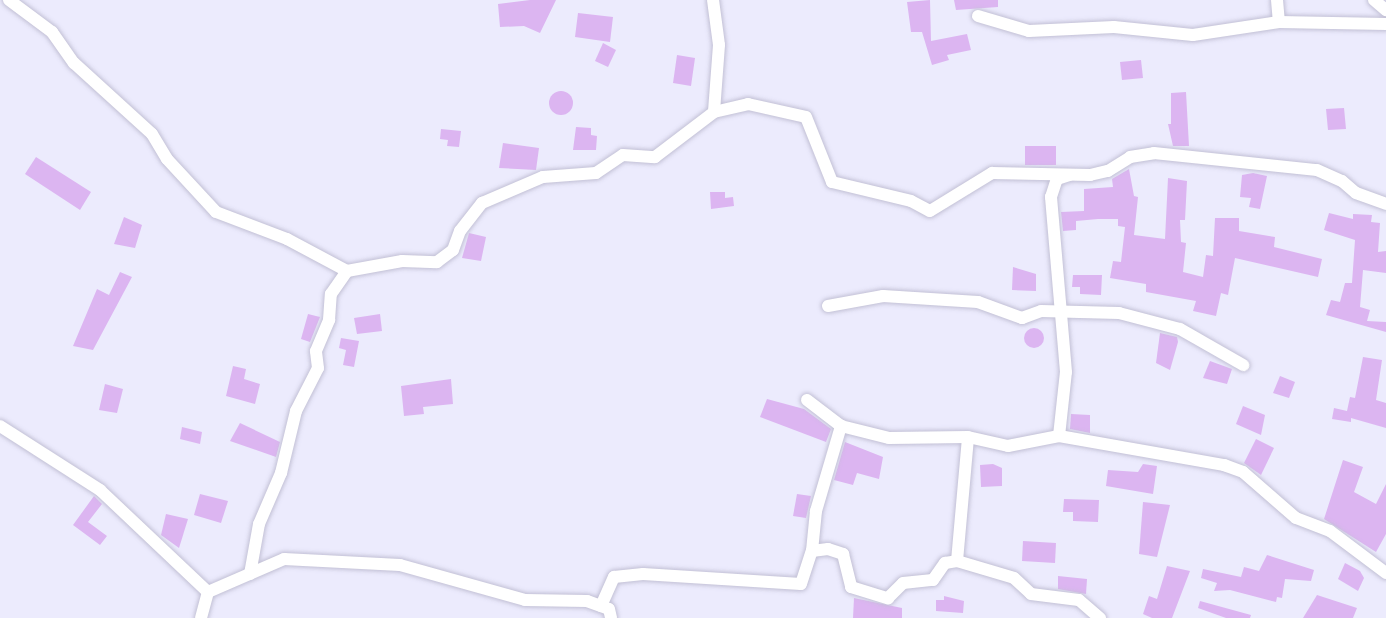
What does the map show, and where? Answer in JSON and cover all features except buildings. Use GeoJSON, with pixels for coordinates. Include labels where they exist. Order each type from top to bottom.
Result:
{"type":"FeatureCollection","features":[{"type":"Feature","properties":{"kind":"street"},"geometry":{"type":"LineString","coordinates":[[9,0],[52,32],[74,63],[152,134],[167,159],[216,212],[288,239],[347,271],[402,261],[438,261],[453,250],[460,230],[482,203],[543,177],[596,173],[623,155],[655,157],[714,112],[748,104],[807,117],[832,182],[911,201],[930,211],[992,173],[1069,174],[1108,171],[1130,157],[1154,153],[1246,166],[1293,165],[1332,175],[1356,193],[1386,204]]}},
{"type":"Feature","properties":{"kind":"street"},"geometry":{"type":"LineString","coordinates":[[713,0],[719,45],[714,112]]}},
{"type":"Feature","properties":{"kind":"street"},"geometry":{"type":"LineString","coordinates":[[1277,0],[1279,22]]}},
{"type":"Feature","properties":{"kind":"street"},"geometry":{"type":"LineString","coordinates":[[1374,0],[1386,10]]}},
{"type":"Feature","properties":{"kind":"street"},"geometry":{"type":"LineString","coordinates":[[978,16],[1029,31],[1114,27],[1193,35],[1279,22],[1386,24]]}},
{"type":"Feature","properties":{"kind":"street"},"geometry":{"type":"LineString","coordinates":[[1059,436],[1066,372],[1051,197],[1057,179],[1069,174]]}},
{"type":"Feature","properties":{"kind":"street"},"geometry":{"type":"LineString","coordinates":[[250,574],[259,524],[281,473],[296,411],[318,368],[316,351],[329,320],[331,294],[347,271]]}},
{"type":"Feature","properties":{"kind":"street"},"geometry":{"type":"LineString","coordinates":[[828,306],[883,296],[978,302],[1022,318],[1059,311],[1119,313],[1180,328],[1242,365]]}},
{"type":"Feature","properties":{"kind":"street"},"geometry":{"type":"LineString","coordinates":[[807,400],[841,426],[889,438],[968,437],[1008,446],[1059,436],[1244,472],[1296,518],[1330,531],[1386,573]]}},
{"type":"Feature","properties":{"kind":"street"},"geometry":{"type":"LineString","coordinates":[[0,426],[100,490],[208,592]]}},
{"type":"Feature","properties":{"kind":"street"},"geometry":{"type":"LineString","coordinates":[[601,606],[614,578],[643,574],[801,584],[812,551],[816,511],[841,426]]}},
{"type":"Feature","properties":{"kind":"street"},"geometry":{"type":"LineString","coordinates":[[957,561],[968,437]]}},
{"type":"Feature","properties":{"kind":"street"},"geometry":{"type":"LineString","coordinates":[[812,551],[828,549],[843,554],[851,587],[888,598],[903,583],[928,583],[945,563],[957,561],[1014,578],[1031,594],[1079,600],[1100,618]]}},
{"type":"Feature","properties":{"kind":"street"},"geometry":{"type":"LineString","coordinates":[[208,592],[285,559],[400,565],[525,600],[601,606],[609,609],[611,618]]}},
{"type":"Feature","properties":{"kind":"street"},"geometry":{"type":"LineString","coordinates":[[201,618],[208,592]]}}]}
